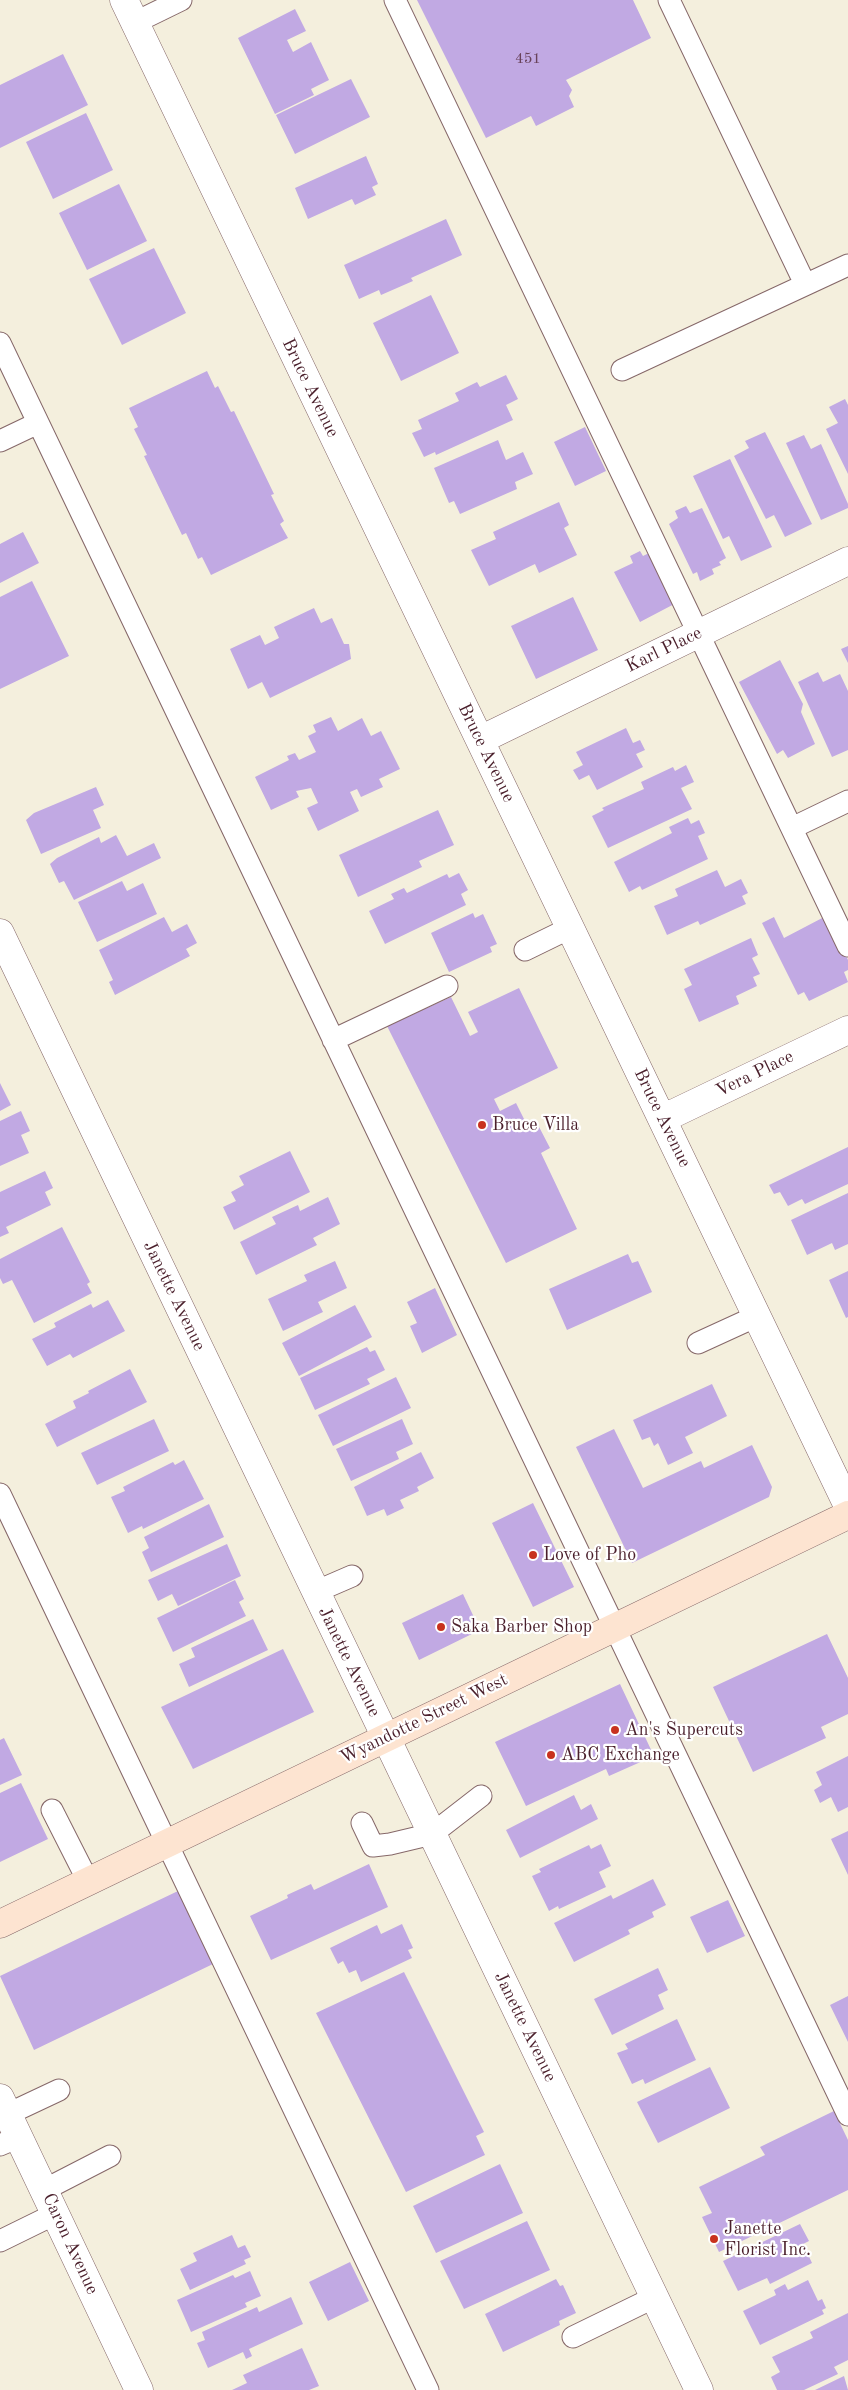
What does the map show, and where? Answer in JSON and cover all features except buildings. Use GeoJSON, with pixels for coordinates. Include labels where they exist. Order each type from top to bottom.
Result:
{"type":"FeatureCollection","features":[{"type":"Feature","properties":{"kind":"main road","name":"Wyandotte Street West"},"geometry":{"type":"LineString","coordinates":[[0,1924],[848,1515]]}},
{"type":"Feature","properties":{"kind":"street","name":"Bruce Avenue"},"geometry":{"type":"LineString","coordinates":[[129,11],[848,1506]]}},
{"type":"Feature","properties":{"kind":"street","name":"Karl Place"},"geometry":{"type":"LineString","coordinates":[[480,740],[848,561]]}},
{"type":"Feature","properties":{"kind":"street","name":"Janette Avenue"},"geometry":{"type":"LineString","coordinates":[[0,933],[699,2390]]}},
{"type":"Feature","properties":{"kind":"street","name":"Vera Place"},"geometry":{"type":"LineString","coordinates":[[662,1119],[848,1030]]}},
{"type":"Feature","properties":{"kind":"street","name":"Caron Avenue"},"geometry":{"type":"LineString","coordinates":[[7,2123],[50,2202],[139,2390]]}},
{"type":"Feature","properties":{"kind":"lane"},"geometry":{"type":"LineString","coordinates":[[129,11],[180,0]]}},
{"type":"Feature","properties":{"kind":"lane"},"geometry":{"type":"LineString","coordinates":[[395,0],[848,946]]}},
{"type":"Feature","properties":{"kind":"lane"},"geometry":{"type":"LineString","coordinates":[[669,0],[805,284]]}},
{"type":"Feature","properties":{"kind":"lane"},"geometry":{"type":"LineString","coordinates":[[622,370],[848,265]]}},
{"type":"Feature","properties":{"kind":"lane"},"geometry":{"type":"LineString","coordinates":[[0,344],[848,2114]]}},
{"type":"Feature","properties":{"kind":"lane"},"geometry":{"type":"LineString","coordinates":[[0,440],[38,423]]}},
{"type":"Feature","properties":{"kind":"lane"},"geometry":{"type":"LineString","coordinates":[[792,828],[848,801]]}},
{"type":"Feature","properties":{"kind":"lane"},"geometry":{"type":"LineString","coordinates":[[525,950],[570,928]]}},
{"type":"Feature","properties":{"kind":"lane"},"geometry":{"type":"LineString","coordinates":[[333,1040],[447,986]]}},
{"type":"Feature","properties":{"kind":"lane"},"geometry":{"type":"LineString","coordinates":[[698,1343],[757,1316]]}},
{"type":"Feature","properties":{"kind":"lane"},"geometry":{"type":"LineString","coordinates":[[0,1494],[428,2390]]}},
{"type":"Feature","properties":{"kind":"lane"},"geometry":{"type":"LineString","coordinates":[[315,1592],[352,1576]]}},
{"type":"Feature","properties":{"kind":"lane"},"geometry":{"type":"LineString","coordinates":[[362,1823],[373,1846],[432,1834],[481,1796]]}},
{"type":"Feature","properties":{"kind":"lane"},"geometry":{"type":"LineString","coordinates":[[52,1810],[88,1882]]}},
{"type":"Feature","properties":{"kind":"lane"},"geometry":{"type":"LineString","coordinates":[[7,2123],[59,2090]]}},
{"type":"Feature","properties":{"kind":"lane"},"geometry":{"type":"LineString","coordinates":[[0,2241],[110,2156]]}},
{"type":"Feature","properties":{"kind":"lane"},"geometry":{"type":"LineString","coordinates":[[573,2337],[654,2297]]}},
{"type":"Feature","properties":{"kind":"place","name":"Bruce Villa"},"geometry":{"type":"Point","coordinates":[482,1125]}},
{"type":"Feature","properties":{"kind":"place","name":"Love of Pho"},"geometry":{"type":"Point","coordinates":[533,1555]}},
{"type":"Feature","properties":{"kind":"place","name":"Saka Barber Shop"},"geometry":{"type":"Point","coordinates":[441,1627]}},
{"type":"Feature","properties":{"kind":"place","name":"An's Supercuts"},"geometry":{"type":"Point","coordinates":[615,1730]}},
{"type":"Feature","properties":{"kind":"place","name":"ABC Exchange"},"geometry":{"type":"Point","coordinates":[551,1755]}},
{"type":"Feature","properties":{"kind":"place","name":"Janette Florist Inc."},"geometry":{"type":"Point","coordinates":[714,2239]}}]}
